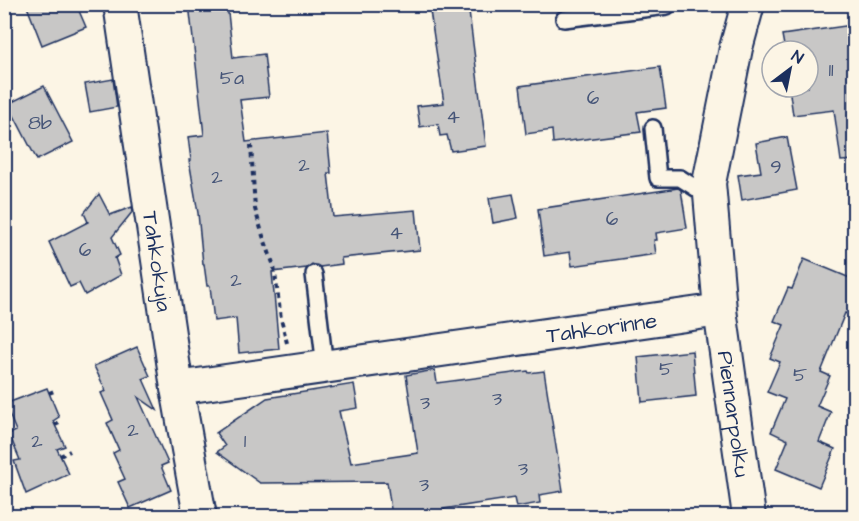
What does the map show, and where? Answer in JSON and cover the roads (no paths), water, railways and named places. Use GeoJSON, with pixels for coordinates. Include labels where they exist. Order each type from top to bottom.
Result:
{"type":"FeatureCollection","features":[{"type":"Feature","properties":{"kind":"street","name":"Tahkokuja"},"geometry":{"type":"LineString","coordinates":[[120,4],[198,516]]}},
{"type":"Feature","properties":{"kind":"street"},"geometry":{"type":"LineString","coordinates":[[720,310],[709,183],[734,56],[748,4]]}},
{"type":"Feature","properties":{"kind":"street","name":"Tahkorinne"},"geometry":{"type":"LineString","coordinates":[[177,388],[323,354],[720,310]]}},
{"type":"Feature","properties":{"kind":"street","name":"Piennarpolku"},"geometry":{"type":"LineString","coordinates":[[720,310],[749,516]]}},
{"type":"Feature","properties":{"kind":"lane"},"geometry":{"type":"LineString","coordinates":[[564,19],[669,4]]}},
{"type":"Feature","properties":{"kind":"lane"},"geometry":{"type":"LineString","coordinates":[[653,128],[658,178],[680,178],[710,197]]}},
{"type":"Feature","properties":{"kind":"lane"},"geometry":{"type":"LineString","coordinates":[[314,274],[323,354]]}}]}
